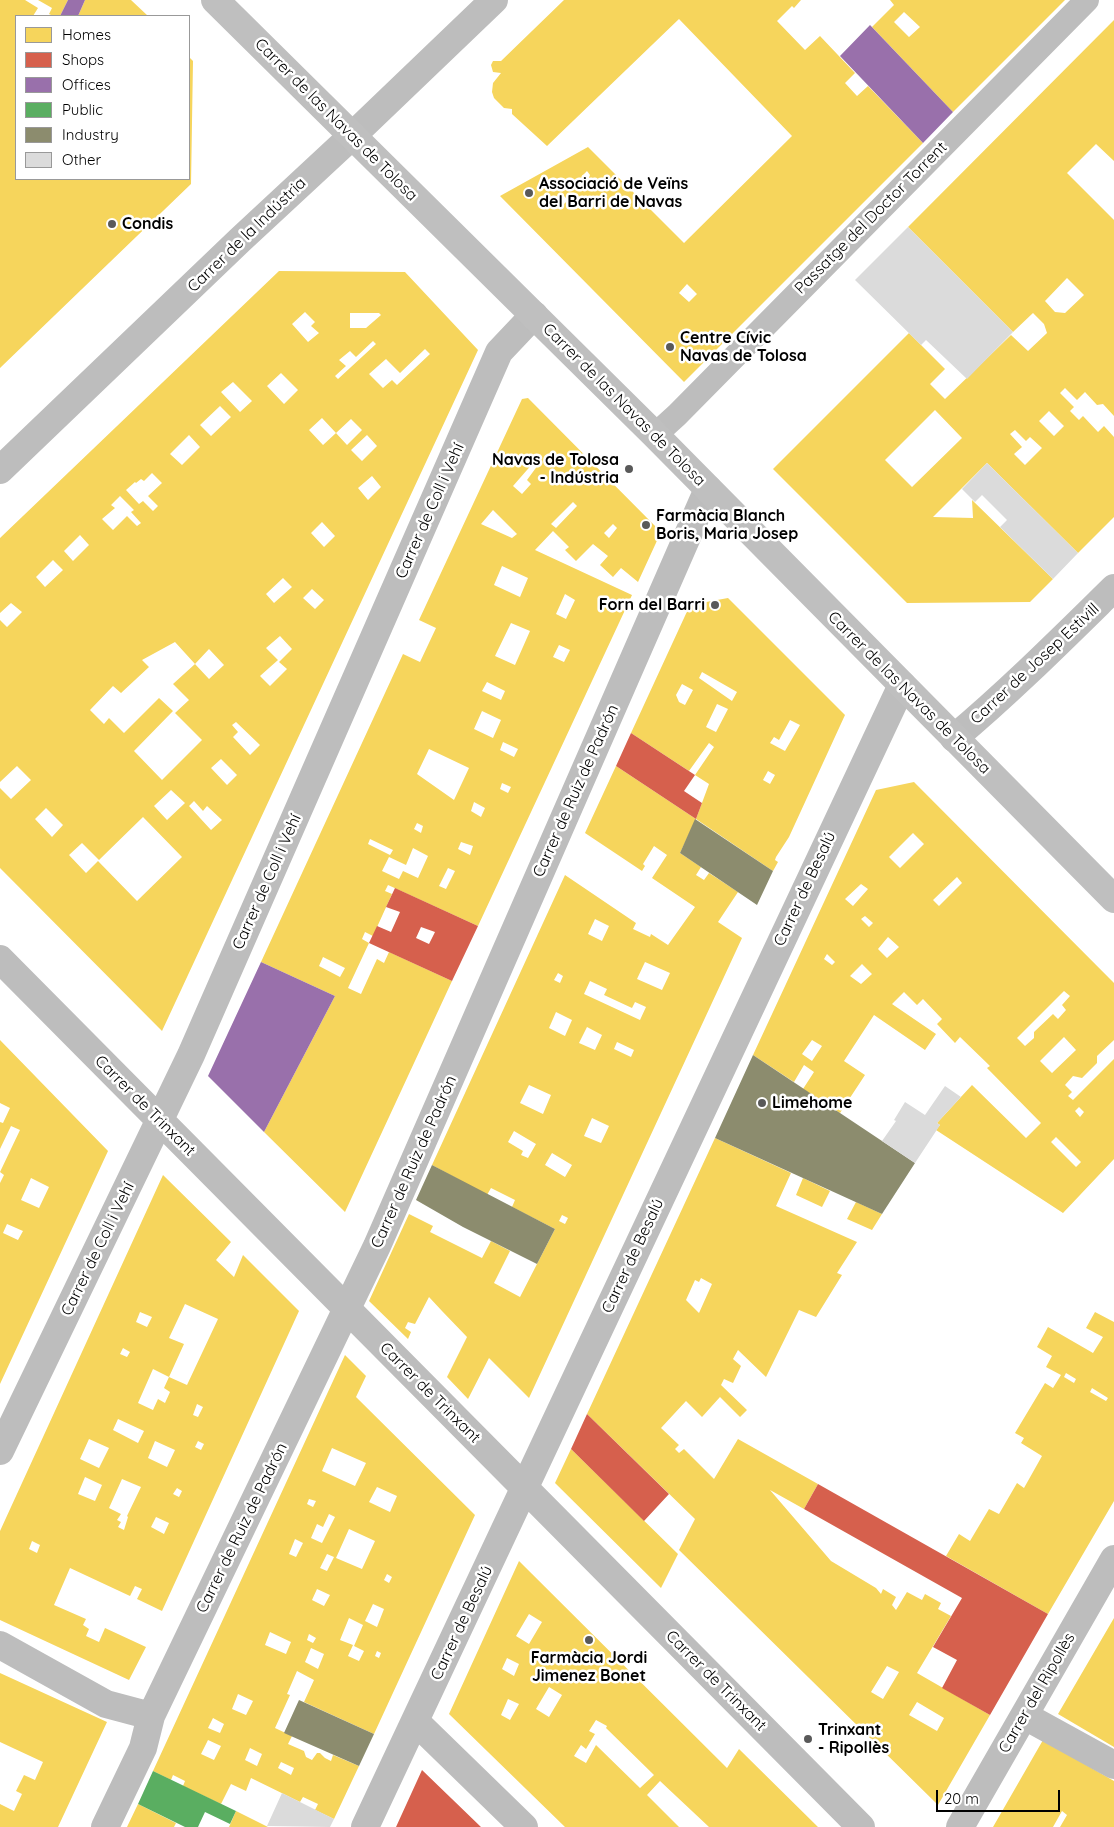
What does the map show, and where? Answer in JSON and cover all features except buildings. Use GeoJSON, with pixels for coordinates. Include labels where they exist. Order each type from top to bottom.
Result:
{"type":"FeatureCollection","features":[{"type":"Feature","properties":{"kind":"main road","name":"Carrer de las Navas de Tolosa"},"geometry":{"type":"LineString","coordinates":[[215,0],[655,435],[1114,899]]}},
{"type":"Feature","properties":{"kind":"street","name":"Carrer de la Indústria"},"geometry":{"type":"LineString","coordinates":[[0,470],[494,0]]}},
{"type":"Feature","properties":{"kind":"street","name":"Carrer de Coll i Vehí"},"geometry":{"type":"LineString","coordinates":[[0,1451],[191,1055],[499,352],[534,315]]}},
{"type":"Feature","properties":{"kind":"street","name":"Carrer de Ruiz de Padrón"},"geometry":{"type":"LineString","coordinates":[[105,1827],[143,1748],[151,1716],[381,1237],[708,489]]}},
{"type":"Feature","properties":{"kind":"street","name":"Carrer de Josep Estivill"},"geometry":{"type":"LineString","coordinates":[[954,738],[981,716],[1114,588]]}},
{"type":"Feature","properties":{"kind":"street","name":"Carrer de Besalú"},"geometry":{"type":"LineString","coordinates":[[365,1827],[902,685]]}},
{"type":"Feature","properties":{"kind":"street","name":"Carrer de Trinxant"},"geometry":{"type":"LineString","coordinates":[[0,959],[861,1827]]}},
{"type":"Feature","properties":{"kind":"street","name":"Carrer del Ripollès"},"geometry":{"type":"LineString","coordinates":[[960,1827],[1114,1559]]}},
{"type":"Feature","properties":{"kind":"street"},"geometry":{"type":"LineString","coordinates":[[0,1645],[106,1704],[151,1716]]}},
{"type":"Feature","properties":{"kind":"street"},"geometry":{"type":"LineString","coordinates":[[1025,1716],[1114,1765]]}},
{"type":"Feature","properties":{"kind":"street"},"geometry":{"type":"LineString","coordinates":[[416,1722],[524,1827]]}},
{"type":"Feature","properties":{"kind":"lane","name":"Passatge del Doctor Torrent"},"geometry":{"type":"LineString","coordinates":[[655,435],[677,415],[1086,0]]}},
{"type":"Feature","properties":{"kind":"place","name":"Associació de Veïns del Barri de Navas"},"geometry":{"type":"Point","coordinates":[529,193]}},
{"type":"Feature","properties":{"kind":"place","name":"Condis"},"geometry":{"type":"Point","coordinates":[112,224]}},
{"type":"Feature","properties":{"kind":"place","name":"Centre Cívic Navas de Tolosa"},"geometry":{"type":"Point","coordinates":[670,347]}},
{"type":"Feature","properties":{"kind":"place","name":"Navas de Tolosa - Indústria"},"geometry":{"type":"Point","coordinates":[629,469]}},
{"type":"Feature","properties":{"kind":"place","name":"Farmàcia Blanch Boris, Maria Josep"},"geometry":{"type":"Point","coordinates":[646,525]}},
{"type":"Feature","properties":{"kind":"place","name":"Forn del Barri"},"geometry":{"type":"Point","coordinates":[715,605]}},
{"type":"Feature","properties":{"kind":"place","name":"Limehome"},"geometry":{"type":"Point","coordinates":[762,1103]}},
{"type":"Feature","properties":{"kind":"place","name":"Farmàcia Jordi Jimenez Bonet"},"geometry":{"type":"Point","coordinates":[589,1640]}},
{"type":"Feature","properties":{"kind":"place","name":"Trinxant - Ripollès"},"geometry":{"type":"Point","coordinates":[808,1739]}}]}
